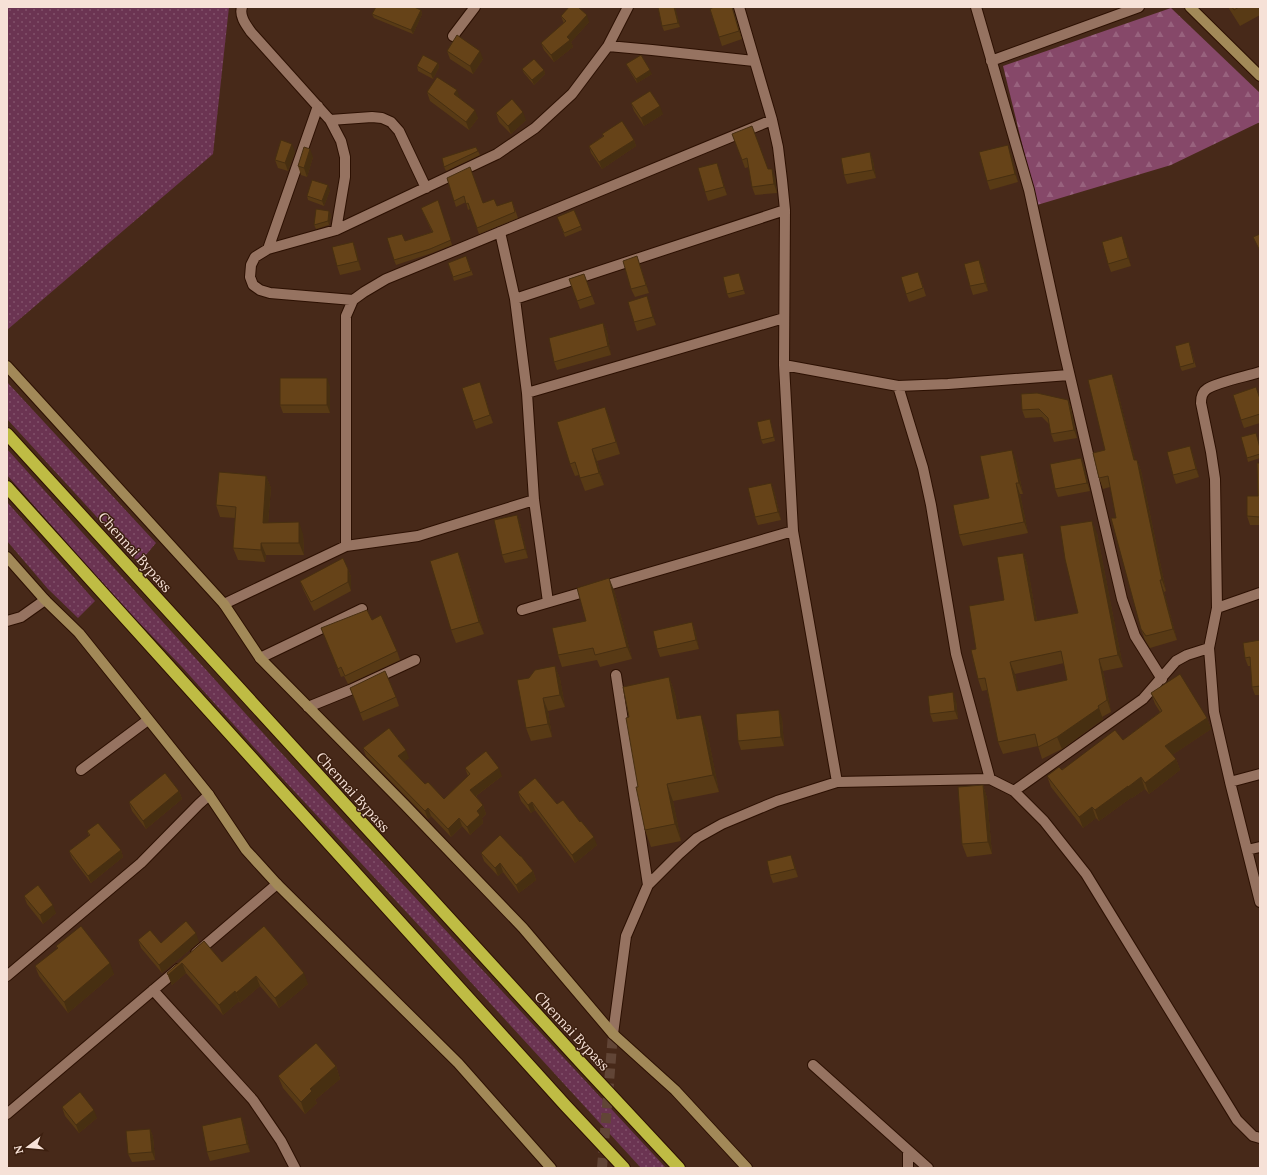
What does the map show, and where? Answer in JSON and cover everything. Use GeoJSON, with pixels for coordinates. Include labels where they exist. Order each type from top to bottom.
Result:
{"type":"FeatureCollection","features":[{"type":"Feature","properties":{"kind":"highway","name":"Chennai Bypass"},"geometry":{"type":"LineString","coordinates":[[7,434],[679,1168]]}},
{"type":"Feature","properties":{"kind":"highway"},"geometry":{"type":"LineString","coordinates":[[7,487],[624,1168]]}},
{"type":"Feature","properties":{"kind":"street"},"geometry":{"type":"LineString","coordinates":[[242,7],[241,10],[244,21],[251,32],[330,120],[341,141],[345,157],[345,177],[336,230]]}},
{"type":"Feature","properties":{"kind":"street"},"geometry":{"type":"LineString","coordinates":[[453,36],[475,7]]}},
{"type":"Feature","properties":{"kind":"street"},"geometry":{"type":"LineString","coordinates":[[353,300],[270,293],[260,290],[253,285],[250,277],[250,265],[255,257],[268,249],[336,230],[497,154],[536,128],[572,94],[608,46],[628,7]]}},
{"type":"Feature","properties":{"kind":"street"},"geometry":{"type":"LineString","coordinates":[[739,7],[772,120],[778,147],[785,210],[784,365],[793,531],[837,782]]}},
{"type":"Feature","properties":{"kind":"street"},"geometry":{"type":"LineString","coordinates":[[976,7],[1029,190],[1069,375],[1122,599],[1135,636],[1162,679]]}},
{"type":"Feature","properties":{"kind":"street"},"geometry":{"type":"LineString","coordinates":[[991,61],[1139,7]]}},
{"type":"Feature","properties":{"kind":"street"},"geometry":{"type":"LineString","coordinates":[[1190,7],[1260,76]]}},
{"type":"Feature","properties":{"kind":"street"},"geometry":{"type":"LineString","coordinates":[[608,46],[754,62]]}},
{"type":"Feature","properties":{"kind":"street"},"geometry":{"type":"LineString","coordinates":[[268,249],[318,106]]}},
{"type":"Feature","properties":{"kind":"street"},"geometry":{"type":"LineString","coordinates":[[330,120],[372,117],[382,118],[391,122],[399,131],[426,188]]}},
{"type":"Feature","properties":{"kind":"street"},"geometry":{"type":"LineString","coordinates":[[346,546],[346,316],[353,300],[386,279],[772,120]]}},
{"type":"Feature","properties":{"kind":"street"},"geometry":{"type":"LineString","coordinates":[[515,299],[785,210]]}},
{"type":"Feature","properties":{"kind":"street"},"geometry":{"type":"LineString","coordinates":[[500,232],[515,299],[527,393],[534,500],[548,602]]}},
{"type":"Feature","properties":{"kind":"street"},"geometry":{"type":"LineString","coordinates":[[527,393],[784,318]]}},
{"type":"Feature","properties":{"kind":"street"},"geometry":{"type":"LineString","coordinates":[[784,365],[898,386],[948,384],[1069,375]]}},
{"type":"Feature","properties":{"kind":"street"},"geometry":{"type":"LineString","coordinates":[[7,366],[224,604],[260,658],[405,805],[523,928],[613,1034],[675,1090],[747,1168]]}},
{"type":"Feature","properties":{"kind":"street"},"geometry":{"type":"LineString","coordinates":[[1260,372],[1207,389],[1202,395],[1201,403],[1215,479],[1217,608],[1209,648],[1214,712],[1260,902]]}},
{"type":"Feature","properties":{"kind":"street"},"geometry":{"type":"LineString","coordinates":[[898,386],[923,468],[931,505],[956,654],[990,779]]}},
{"type":"Feature","properties":{"kind":"street"},"geometry":{"type":"LineString","coordinates":[[224,604],[346,546],[418,536],[534,500]]}},
{"type":"Feature","properties":{"kind":"street"},"geometry":{"type":"LineString","coordinates":[[522,610],[793,531]]}},
{"type":"Feature","properties":{"kind":"street"},"geometry":{"type":"LineString","coordinates":[[7,557],[45,600],[79,633],[209,795],[246,850],[277,884],[458,1063],[551,1168]]}},
{"type":"Feature","properties":{"kind":"street"},"geometry":{"type":"LineString","coordinates":[[1217,608],[1260,593]]}},
{"type":"Feature","properties":{"kind":"street"},"geometry":{"type":"LineString","coordinates":[[7,621],[21,617],[45,600]]}},
{"type":"Feature","properties":{"kind":"street"},"geometry":{"type":"LineString","coordinates":[[260,658],[362,609]]}},
{"type":"Feature","properties":{"kind":"street"},"geometry":{"type":"LineString","coordinates":[[1014,791],[1143,699],[1162,679],[1176,661],[1187,655],[1209,648]]}},
{"type":"Feature","properties":{"kind":"street"},"geometry":{"type":"LineString","coordinates":[[308,707],[350,690],[415,660]]}},
{"type":"Feature","properties":{"kind":"street"},"geometry":{"type":"LineString","coordinates":[[616,675],[648,885]]}},
{"type":"Feature","properties":{"kind":"street"},"geometry":{"type":"LineString","coordinates":[[81,770],[148,720]]}},
{"type":"Feature","properties":{"kind":"street"},"geometry":{"type":"LineString","coordinates":[[1230,782],[1260,774]]}},
{"type":"Feature","properties":{"kind":"street"},"geometry":{"type":"LineString","coordinates":[[613,1034],[626,936],[648,885],[697,838],[722,824],[777,801],[837,782],[990,779],[1014,791],[1044,821],[1086,874],[1237,1120],[1253,1136],[1260,1138]]}},
{"type":"Feature","properties":{"kind":"street"},"geometry":{"type":"LineString","coordinates":[[7,976],[142,863],[209,795]]}},
{"type":"Feature","properties":{"kind":"street"},"geometry":{"type":"LineString","coordinates":[[1247,850],[1260,847]]}},
{"type":"Feature","properties":{"kind":"street"},"geometry":{"type":"LineString","coordinates":[[7,1114],[277,884]]}},
{"type":"Feature","properties":{"kind":"street"},"geometry":{"type":"LineString","coordinates":[[153,990],[253,1100],[281,1141],[295,1168]]}},
{"type":"Feature","properties":{"kind":"street"},"geometry":{"type":"LineString","coordinates":[[813,1065],[928,1168]]}},
{"type":"Feature","properties":{"kind":"street"},"geometry":{"type":"LineString","coordinates":[[908,1150],[908,1168]]}},
{"type":"Feature","properties":{"kind":"shaded area"},"geometry":{"type":"Polygon","coordinates":[[[7,7],[229,7],[213,154],[7,330],[7,7]]]}},
{"type":"Feature","properties":{"kind":"shaded area"},"geometry":{"type":"Polygon","coordinates":[[[7,382],[156,543],[139,563],[7,419],[7,382]]]}},
{"type":"Feature","properties":{"kind":"shaded area"},"geometry":{"type":"Polygon","coordinates":[[[7,449],[273,744],[666,1168],[641,1168],[270,765],[182,667],[120,603],[7,475],[7,449]]]}},
{"type":"Feature","properties":{"kind":"shaded area"},"geometry":{"type":"Polygon","coordinates":[[[7,502],[95,601],[78,618],[48,589],[7,541],[7,502]]]}},
{"type":"Feature","properties":{"kind":"green space"},"geometry":{"type":"Polygon","coordinates":[[[1171,8],[1260,93],[1260,122],[1171,165],[1037,205],[1003,66],[1171,8]]]}},
{"type":"Feature","properties":{"kind":"building"},"geometry":{"type":"Polygon","coordinates":[[[376,7],[414,7],[421,10],[411,30],[372,14],[376,7]]]}},
{"type":"Feature","properties":{"kind":"building"},"geometry":{"type":"Polygon","coordinates":[[[569,7],[578,7],[587,15],[567,37],[570,40],[551,55],[541,43],[566,21],[561,16],[569,7]]]}},
{"type":"Feature","properties":{"kind":"building"},"geometry":{"type":"Polygon","coordinates":[[[658,7],[674,7],[678,23],[662,26],[658,7]]]}},
{"type":"Feature","properties":{"kind":"building"},"geometry":{"type":"Polygon","coordinates":[[[714,7],[732,7],[739,31],[719,37],[710,9],[714,7]]]}},
{"type":"Feature","properties":{"kind":"building"},"geometry":{"type":"Polygon","coordinates":[[[1232,7],[1239,7],[1234,10],[1232,7]]]}},
{"type":"Feature","properties":{"kind":"building"},"geometry":{"type":"Polygon","coordinates":[[[457,35],[480,51],[470,66],[447,51],[457,35]]]}},
{"type":"Feature","properties":{"kind":"building"},"geometry":{"type":"Polygon","coordinates":[[[423,55],[438,63],[431,74],[417,66],[423,55]]]}},
{"type":"Feature","properties":{"kind":"building"},"geometry":{"type":"Polygon","coordinates":[[[641,55],[650,70],[636,79],[626,64],[641,55]]]}},
{"type":"Feature","properties":{"kind":"building"},"geometry":{"type":"Polygon","coordinates":[[[534,59],[544,70],[532,80],[522,69],[534,59]]]}},
{"type":"Feature","properties":{"kind":"building"},"geometry":{"type":"Polygon","coordinates":[[[437,77],[457,90],[454,94],[475,110],[466,122],[427,92],[437,77]]]}},
{"type":"Feature","properties":{"kind":"building"},"geometry":{"type":"Polygon","coordinates":[[[650,91],[660,106],[641,118],[631,103],[650,91]]]}},
{"type":"Feature","properties":{"kind":"building"},"geometry":{"type":"Polygon","coordinates":[[[512,99],[523,112],[508,126],[496,113],[512,99]]]}},
{"type":"Feature","properties":{"kind":"building"},"geometry":{"type":"Polygon","coordinates":[[[622,121],[634,140],[599,162],[589,146],[604,136],[602,134],[622,121]]]}},
{"type":"Feature","properties":{"kind":"building"},"geometry":{"type":"Polygon","coordinates":[[[752,126],[768,169],[772,169],[774,184],[752,187],[747,158],[742,160],[732,134],[752,126]]]}},
{"type":"Feature","properties":{"kind":"building"},"geometry":{"type":"Polygon","coordinates":[[[281,140],[292,144],[285,163],[275,160],[281,140]]]}},
{"type":"Feature","properties":{"kind":"building"},"geometry":{"type":"Polygon","coordinates":[[[1008,145],[1015,174],[987,181],[979,152],[1008,145]]]}},
{"type":"Feature","properties":{"kind":"building"},"geometry":{"type":"Polygon","coordinates":[[[304,147],[310,149],[304,168],[298,166],[304,147]]]}},
{"type":"Feature","properties":{"kind":"building"},"geometry":{"type":"Polygon","coordinates":[[[476,147],[478,151],[444,167],[442,158],[476,147]]]}},
{"type":"Feature","properties":{"kind":"building"},"geometry":{"type":"Polygon","coordinates":[[[870,152],[873,170],[844,175],[841,158],[870,152]]]}},
{"type":"Feature","properties":{"kind":"building"},"geometry":{"type":"Polygon","coordinates":[[[717,163],[724,187],[705,192],[698,168],[717,163]]]}},
{"type":"Feature","properties":{"kind":"building"},"geometry":{"type":"Polygon","coordinates":[[[470,167],[483,203],[494,199],[497,206],[512,201],[515,212],[477,228],[464,196],[454,201],[447,178],[470,167]]]}},
{"type":"Feature","properties":{"kind":"building"},"geometry":{"type":"Polygon","coordinates":[[[312,180],[328,185],[322,201],[307,196],[312,180]]]}},
{"type":"Feature","properties":{"kind":"building"},"geometry":{"type":"Polygon","coordinates":[[[438,200],[451,240],[430,249],[394,260],[387,238],[402,234],[405,241],[433,232],[421,208],[438,200]]]}},
{"type":"Feature","properties":{"kind":"building"},"geometry":{"type":"Polygon","coordinates":[[[316,209],[329,211],[328,221],[314,225],[316,209]]]}},
{"type":"Feature","properties":{"kind":"building"},"geometry":{"type":"Polygon","coordinates":[[[574,210],[581,226],[564,233],[557,217],[574,210]]]}},
{"type":"Feature","properties":{"kind":"building"},"geometry":{"type":"Polygon","coordinates":[[[1260,234],[1260,251],[1253,237],[1260,234]]]}},
{"type":"Feature","properties":{"kind":"building"},"geometry":{"type":"Polygon","coordinates":[[[1122,236],[1128,258],[1108,264],[1102,242],[1122,236]]]}},
{"type":"Feature","properties":{"kind":"building"},"geometry":{"type":"Polygon","coordinates":[[[353,242],[358,261],[337,266],[332,247],[353,242]]]}},
{"type":"Feature","properties":{"kind":"building"},"geometry":{"type":"Polygon","coordinates":[[[466,256],[471,271],[453,277],[448,263],[466,256]]]}},
{"type":"Feature","properties":{"kind":"building"},"geometry":{"type":"Polygon","coordinates":[[[637,256],[646,285],[631,289],[623,261],[637,256]]]}},
{"type":"Feature","properties":{"kind":"building"},"geometry":{"type":"Polygon","coordinates":[[[979,260],[985,283],[970,286],[964,264],[979,260]]]}},
{"type":"Feature","properties":{"kind":"building"},"geometry":{"type":"Polygon","coordinates":[[[918,272],[923,288],[906,294],[901,277],[918,272]]]}},
{"type":"Feature","properties":{"kind":"building"},"geometry":{"type":"Polygon","coordinates":[[[739,273],[744,290],[727,294],[723,277],[739,273]]]}},
{"type":"Feature","properties":{"kind":"building"},"geometry":{"type":"Polygon","coordinates":[[[584,274],[592,296],[577,301],[569,279],[584,274]]]}},
{"type":"Feature","properties":{"kind":"building"},"geometry":{"type":"Polygon","coordinates":[[[647,296],[653,317],[634,322],[628,302],[647,296]]]}},
{"type":"Feature","properties":{"kind":"building"},"geometry":{"type":"Polygon","coordinates":[[[603,323],[608,346],[554,362],[549,338],[603,323]]]}},
{"type":"Feature","properties":{"kind":"building"},"geometry":{"type":"Polygon","coordinates":[[[1189,342],[1194,363],[1180,367],[1175,346],[1189,342]]]}},
{"type":"Feature","properties":{"kind":"building"},"geometry":{"type":"Polygon","coordinates":[[[1112,374],[1134,460],[1137,460],[1162,580],[1160,580],[1173,629],[1146,636],[1141,629],[1111,518],[1116,518],[1108,476],[1099,478],[1093,453],[1105,450],[1088,380],[1112,374]]]}},
{"type":"Feature","properties":{"kind":"building"},"geometry":{"type":"Polygon","coordinates":[[[280,378],[327,378],[327,405],[280,405],[280,378]]]}},
{"type":"Feature","properties":{"kind":"building"},"geometry":{"type":"Polygon","coordinates":[[[480,382],[490,415],[473,421],[462,388],[480,382]]]}},
{"type":"Feature","properties":{"kind":"building"},"geometry":{"type":"Polygon","coordinates":[[[1256,387],[1260,399],[1260,414],[1241,420],[1233,395],[1256,387]]]}},
{"type":"Feature","properties":{"kind":"building"},"geometry":{"type":"Polygon","coordinates":[[[1037,393],[1068,400],[1074,430],[1051,434],[1048,418],[1039,409],[1022,410],[1021,394],[1037,393]]]}},
{"type":"Feature","properties":{"kind":"building"},"geometry":{"type":"Polygon","coordinates":[[[605,407],[616,442],[592,449],[599,473],[580,478],[575,462],[570,464],[557,422],[605,407]]]}},
{"type":"Feature","properties":{"kind":"building"},"geometry":{"type":"Polygon","coordinates":[[[770,419],[774,437],[761,440],[757,422],[770,419]]]}},
{"type":"Feature","properties":{"kind":"building"},"geometry":{"type":"Polygon","coordinates":[[[1256,433],[1260,454],[1247,458],[1241,437],[1256,433]]]}},
{"type":"Feature","properties":{"kind":"building"},"geometry":{"type":"Polygon","coordinates":[[[1190,446],[1196,469],[1173,475],[1167,452],[1190,446]]]}},
{"type":"Feature","properties":{"kind":"building"},"geometry":{"type":"Polygon","coordinates":[[[1012,450],[1019,483],[1016,483],[1024,522],[959,535],[953,505],[989,498],[980,456],[1012,450]]]}},
{"type":"Feature","properties":{"kind":"building"},"geometry":{"type":"Polygon","coordinates":[[[1081,458],[1087,483],[1055,489],[1050,464],[1081,458]]]}},
{"type":"Feature","properties":{"kind":"building"},"geometry":{"type":"Polygon","coordinates":[[[1257,463],[1260,463],[1260,517],[1247,516],[1247,496],[1258,496],[1257,463]]]}},
{"type":"Feature","properties":{"kind":"building"},"geometry":{"type":"Polygon","coordinates":[[[219,472],[266,476],[263,523],[299,522],[299,543],[261,543],[261,550],[233,548],[236,507],[216,505],[219,472]]]}},
{"type":"Feature","properties":{"kind":"building"},"geometry":{"type":"Polygon","coordinates":[[[771,483],[778,512],[755,517],[748,488],[771,483]]]}},
{"type":"Feature","properties":{"kind":"building"},"geometry":{"type":"Polygon","coordinates":[[[517,515],[525,549],[502,555],[494,520],[517,515]]]}},
{"type":"Feature","properties":{"kind":"building"},"geometry":{"type":"Polygon","coordinates":[[[1092,521],[1118,655],[1099,659],[1107,700],[1098,706],[1099,708],[1057,737],[1038,747],[1035,734],[998,742],[985,678],[978,679],[971,650],[976,649],[969,606],[1004,600],[997,557],[1023,553],[1035,621],[1078,613],[1065,559],[1060,526],[1092,521]],[[1061,651],[1010,662],[1017,691],[1067,680],[1061,651]]]}},
{"type":"Feature","properties":{"kind":"building"},"geometry":{"type":"Polygon","coordinates":[[[458,552],[479,622],[451,630],[430,561],[458,552]]]}},
{"type":"Feature","properties":{"kind":"building"},"geometry":{"type":"Polygon","coordinates":[[[343,558],[348,569],[348,582],[311,602],[300,581],[343,558]]]}},
{"type":"Feature","properties":{"kind":"building"},"geometry":{"type":"Polygon","coordinates":[[[609,578],[627,647],[595,655],[593,648],[558,655],[552,628],[586,621],[577,588],[609,578]]]}},
{"type":"Feature","properties":{"kind":"building"},"geometry":{"type":"Polygon","coordinates":[[[367,610],[372,620],[381,615],[397,651],[345,676],[341,667],[338,669],[321,628],[367,610]]]}},
{"type":"Feature","properties":{"kind":"building"},"geometry":{"type":"Polygon","coordinates":[[[692,622],[696,640],[657,649],[653,631],[692,622]]]}},
{"type":"Feature","properties":{"kind":"building"},"geometry":{"type":"Polygon","coordinates":[[[1260,640],[1260,686],[1252,687],[1250,657],[1245,658],[1243,643],[1260,640]]]}},
{"type":"Feature","properties":{"kind":"building"},"geometry":{"type":"Polygon","coordinates":[[[555,666],[560,695],[543,698],[548,724],[526,728],[517,680],[529,678],[535,670],[555,666]]]}},
{"type":"Feature","properties":{"kind":"building"},"geometry":{"type":"Polygon","coordinates":[[[385,671],[396,697],[360,713],[350,688],[385,671]]]}},
{"type":"Feature","properties":{"kind":"building"},"geometry":{"type":"Polygon","coordinates":[[[1180,674],[1207,718],[1165,746],[1176,759],[1145,783],[1141,777],[1095,810],[1092,807],[1079,817],[1047,776],[1059,767],[1062,770],[1115,730],[1123,740],[1162,711],[1151,693],[1180,674]]]}},
{"type":"Feature","properties":{"kind":"building"},"geometry":{"type":"Polygon","coordinates":[[[669,677],[677,719],[701,715],[713,775],[667,784],[675,824],[645,830],[636,787],[638,787],[626,718],[629,717],[623,687],[669,677]]]}},
{"type":"Feature","properties":{"kind":"building"},"geometry":{"type":"Polygon","coordinates":[[[953,692],[955,711],[930,714],[928,696],[953,692]]]}},
{"type":"Feature","properties":{"kind":"building"},"geometry":{"type":"Polygon","coordinates":[[[779,710],[781,737],[738,741],[736,714],[779,710]]]}},
{"type":"Feature","properties":{"kind":"building"},"geometry":{"type":"Polygon","coordinates":[[[389,728],[406,750],[398,756],[425,784],[428,782],[444,799],[470,774],[465,768],[486,751],[499,768],[470,790],[483,805],[477,811],[480,815],[467,827],[459,818],[448,829],[428,808],[425,811],[363,748],[389,728]]]}},
{"type":"Feature","properties":{"kind":"building"},"geometry":{"type":"Polygon","coordinates":[[[165,773],[179,791],[143,821],[129,802],[165,773]]]}},
{"type":"Feature","properties":{"kind":"building"},"geometry":{"type":"Polygon","coordinates":[[[535,778],[557,804],[563,800],[594,837],[572,855],[532,802],[528,805],[518,792],[535,778]]]}},
{"type":"Feature","properties":{"kind":"building"},"geometry":{"type":"Polygon","coordinates":[[[983,785],[988,842],[962,844],[958,787],[983,785]]]}},
{"type":"Feature","properties":{"kind":"building"},"geometry":{"type":"Polygon","coordinates":[[[98,823],[121,850],[88,876],[69,851],[90,835],[87,831],[98,823]]]}},
{"type":"Feature","properties":{"kind":"building"},"geometry":{"type":"Polygon","coordinates":[[[500,835],[521,856],[533,871],[516,885],[500,863],[495,868],[481,853],[500,835]]]}},
{"type":"Feature","properties":{"kind":"building"},"geometry":{"type":"Polygon","coordinates":[[[791,855],[795,869],[770,875],[767,861],[791,855]]]}},
{"type":"Feature","properties":{"kind":"building"},"geometry":{"type":"Polygon","coordinates":[[[38,885],[53,905],[40,915],[24,896],[38,885]]]}},
{"type":"Feature","properties":{"kind":"building"},"geometry":{"type":"Polygon","coordinates":[[[186,921],[196,933],[159,965],[138,940],[150,930],[161,943],[186,921]]]}},
{"type":"Feature","properties":{"kind":"building"},"geometry":{"type":"Polygon","coordinates":[[[81,926],[110,963],[64,1002],[35,966],[58,948],[56,946],[81,926]]]}},
{"type":"Feature","properties":{"kind":"building"},"geometry":{"type":"Polygon","coordinates":[[[264,926],[304,973],[275,998],[256,976],[219,1005],[182,963],[168,975],[167,973],[204,941],[222,962],[264,926]]]}},
{"type":"Feature","properties":{"kind":"building"},"geometry":{"type":"Polygon","coordinates":[[[316,1043],[336,1066],[310,1089],[312,1091],[301,1102],[278,1076],[316,1043]]]}},
{"type":"Feature","properties":{"kind":"building"},"geometry":{"type":"Polygon","coordinates":[[[80,1092],[94,1110],[76,1125],[62,1107],[80,1092]]]}},
{"type":"Feature","properties":{"kind":"building"},"geometry":{"type":"Polygon","coordinates":[[[241,1117],[247,1144],[207,1152],[202,1126],[241,1117]]]}},
{"type":"Feature","properties":{"kind":"building"},"geometry":{"type":"Polygon","coordinates":[[[150,1129],[152,1152],[128,1154],[126,1131],[150,1129]]]}},
{"type":"Feature","properties":{"kind":"tunnel"},"geometry":{"type":"LineString","coordinates":[[602,1168],[613,1034]]}}]}
